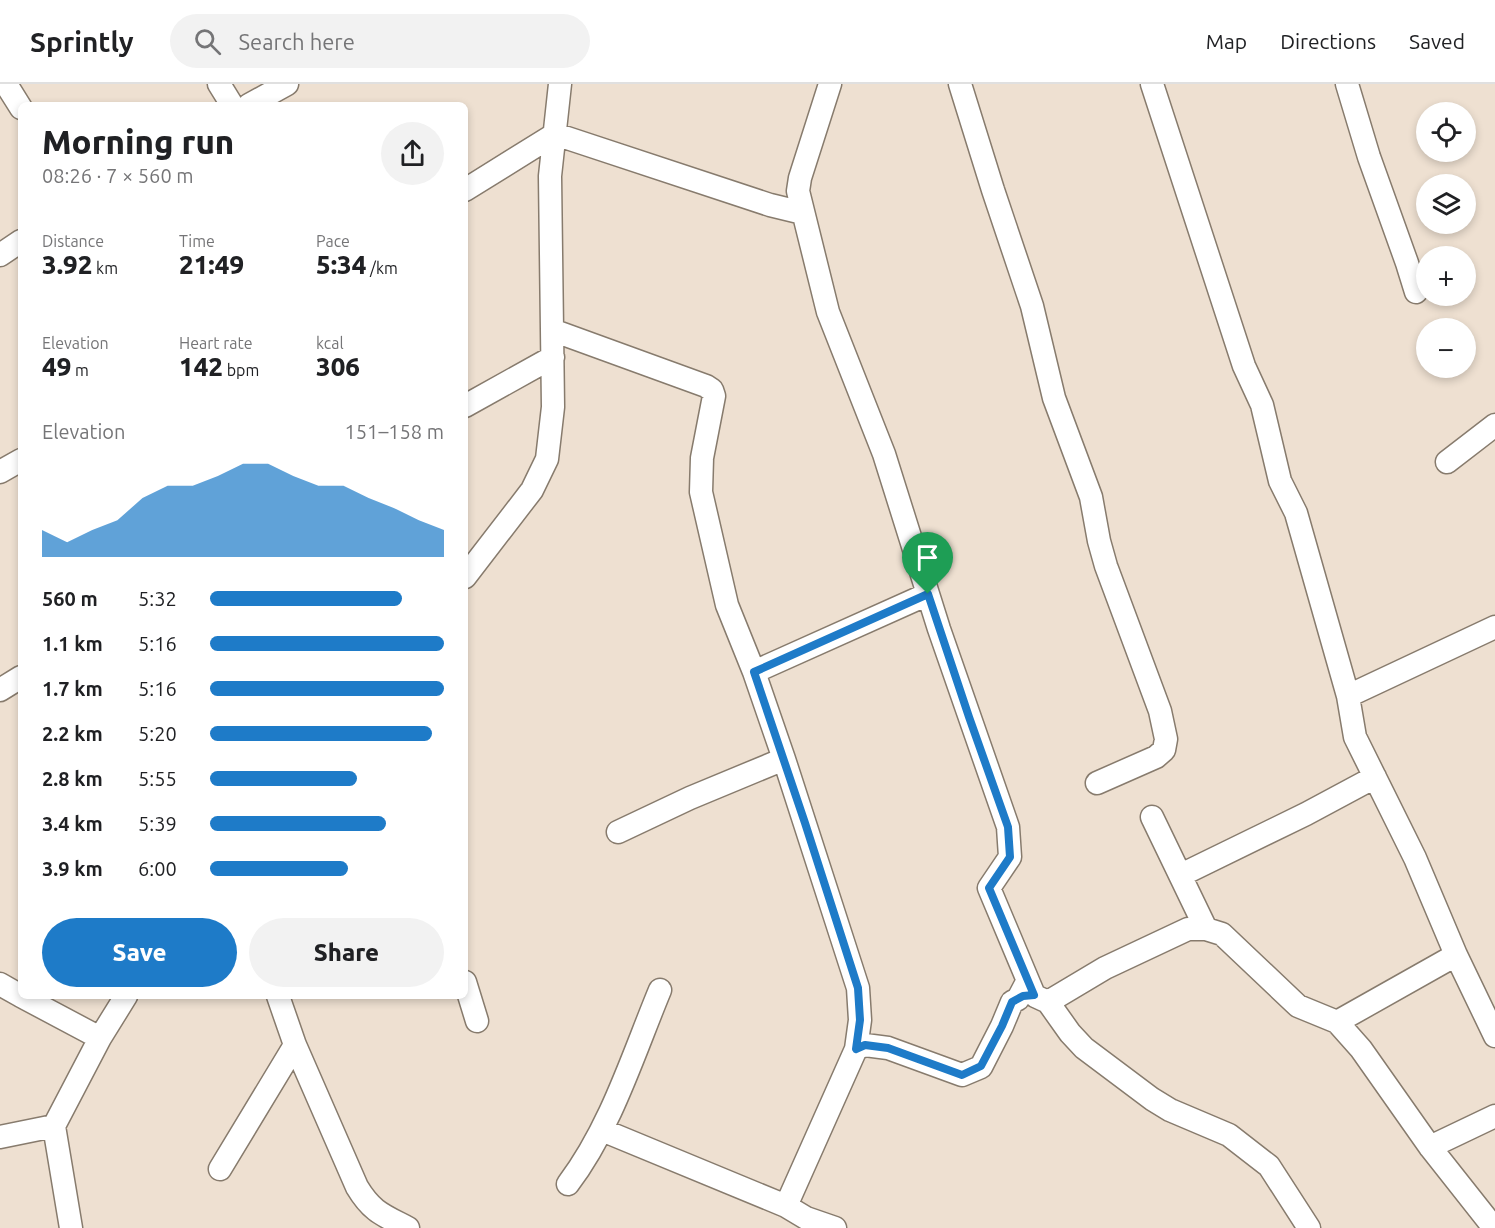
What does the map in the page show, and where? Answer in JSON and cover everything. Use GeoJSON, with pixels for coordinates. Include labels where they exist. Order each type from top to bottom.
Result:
{"type":"FeatureCollection","features":[{"type":"Feature","properties":{"kind":"street"},"geometry":{"type":"LineString","coordinates":[[6,84],[18,103]]}},
{"type":"Feature","properties":{"kind":"street"},"geometry":{"type":"LineString","coordinates":[[219,84],[230,102]]}},
{"type":"Feature","properties":{"kind":"street"},"geometry":{"type":"LineString","coordinates":[[254,102],[287,84]]}},
{"type":"Feature","properties":{"kind":"street"},"geometry":{"type":"LineString","coordinates":[[468,573],[532,490],[547,459],[553,407],[550,176],[560,84]]}},
{"type":"Feature","properties":{"kind":"street"},"geometry":{"type":"LineString","coordinates":[[830,84],[800,178],[798,191],[828,312],[884,454],[965,706],[1008,827],[1010,857],[989,888],[1032,994],[1084,1048],[1152,1099],[1170,1110],[1229,1136],[1269,1166],[1310,1228]]}},
{"type":"Feature","properties":{"kind":"street"},"geometry":{"type":"LineString","coordinates":[[960,84],[1032,306],[1054,398],[1091,498],[1106,566],[1160,711],[1166,739],[1164,750],[1156,757],[1097,783]]}},
{"type":"Feature","properties":{"kind":"street"},"geometry":{"type":"LineString","coordinates":[[1152,84],[1244,366],[1262,405],[1280,481],[1296,513],[1348,696],[1356,737],[1415,858],[1456,955],[1495,1036]]}},
{"type":"Feature","properties":{"kind":"street"},"geometry":{"type":"LineString","coordinates":[[1347,84],[1369,157],[1416,292]]}},
{"type":"Feature","properties":{"kind":"street"},"geometry":{"type":"LineString","coordinates":[[468,188],[555,134]]}},
{"type":"Feature","properties":{"kind":"street"},"geometry":{"type":"LineString","coordinates":[[555,134],[770,206],[803,213]]}},
{"type":"Feature","properties":{"kind":"street"},"geometry":{"type":"LineString","coordinates":[[0,255],[18,243]]}},
{"type":"Feature","properties":{"kind":"street"},"geometry":{"type":"LineString","coordinates":[[552,330],[706,386],[712,390],[714,396],[702,458],[702,492],[727,605],[754,672],[784,759],[858,988],[860,1020],[856,1049],[786,1206]]}},
{"type":"Feature","properties":{"kind":"street"},"geometry":{"type":"LineString","coordinates":[[468,404],[553,357]]}},
{"type":"Feature","properties":{"kind":"street"},"geometry":{"type":"LineString","coordinates":[[1447,462],[1495,425]]}},
{"type":"Feature","properties":{"kind":"street"},"geometry":{"type":"LineString","coordinates":[[0,472],[18,462]]}},
{"type":"Feature","properties":{"kind":"street"},"geometry":{"type":"LineString","coordinates":[[754,672],[928,594]]}},
{"type":"Feature","properties":{"kind":"street"},"geometry":{"type":"LineString","coordinates":[[1348,696],[1495,627]]}},
{"type":"Feature","properties":{"kind":"street"},"geometry":{"type":"LineString","coordinates":[[0,690],[18,679]]}},
{"type":"Feature","properties":{"kind":"street"},"geometry":{"type":"LineString","coordinates":[[618,832],[690,798],[784,759]]}},
{"type":"Feature","properties":{"kind":"street"},"geometry":{"type":"LineString","coordinates":[[1181,875],[1306,814],[1375,777]]}},
{"type":"Feature","properties":{"kind":"street"},"geometry":{"type":"LineString","coordinates":[[1152,817],[1206,929]]}},
{"type":"Feature","properties":{"kind":"street"},"geometry":{"type":"LineString","coordinates":[[856,1049],[865,1045],[888,1048],[962,1075],[972,1072],[981,1066],[1012,1002],[1105,968],[1188,929],[1206,929],[1221,934],[1298,1006],[1337,1022],[1361,1049],[1430,1147],[1494,1228]]}},
{"type":"Feature","properties":{"kind":"street"},"geometry":{"type":"LineString","coordinates":[[1337,1022],[1456,955]]}},
{"type":"Feature","properties":{"kind":"street"},"geometry":{"type":"LineString","coordinates":[[0,984],[18,994]]}},
{"type":"Feature","properties":{"kind":"street"},"geometry":{"type":"LineString","coordinates":[[568,1184],[586,1161],[602,1130],[660,990]]}},
{"type":"Feature","properties":{"kind":"street"},"geometry":{"type":"LineString","coordinates":[[468,992],[477,1021]]}},
{"type":"Feature","properties":{"kind":"street"},"geometry":{"type":"LineString","coordinates":[[27,999],[100,1038]]}},
{"type":"Feature","properties":{"kind":"street"},"geometry":{"type":"LineString","coordinates":[[71,1228],[54,1126],[120,999]]}},
{"type":"Feature","properties":{"kind":"street"},"geometry":{"type":"LineString","coordinates":[[279,999],[295,1045],[357,1187],[367,1203],[376,1211],[408,1228]]}},
{"type":"Feature","properties":{"kind":"street"},"geometry":{"type":"LineString","coordinates":[[220,1169],[295,1045]]}},
{"type":"Feature","properties":{"kind":"street"},"geometry":{"type":"LineString","coordinates":[[1430,1147],[1495,1116]]}},
{"type":"Feature","properties":{"kind":"street"},"geometry":{"type":"LineString","coordinates":[[0,1137],[54,1126]]}},
{"type":"Feature","properties":{"kind":"street"},"geometry":{"type":"LineString","coordinates":[[602,1130],[786,1206],[806,1218],[835,1228]]}},
{"type":"Feature","properties":{"kind":"route"},"geometry":{"type":"LineString","coordinates":[[928,594],[1008,827],[1010,857],[1004,868],[988,886],[1034,995],[1023,996],[1012,1002],[981,1066],[962,1075],[888,1048],[865,1045],[856,1049],[860,1020],[858,988],[754,672],[928,594]]}}]}
